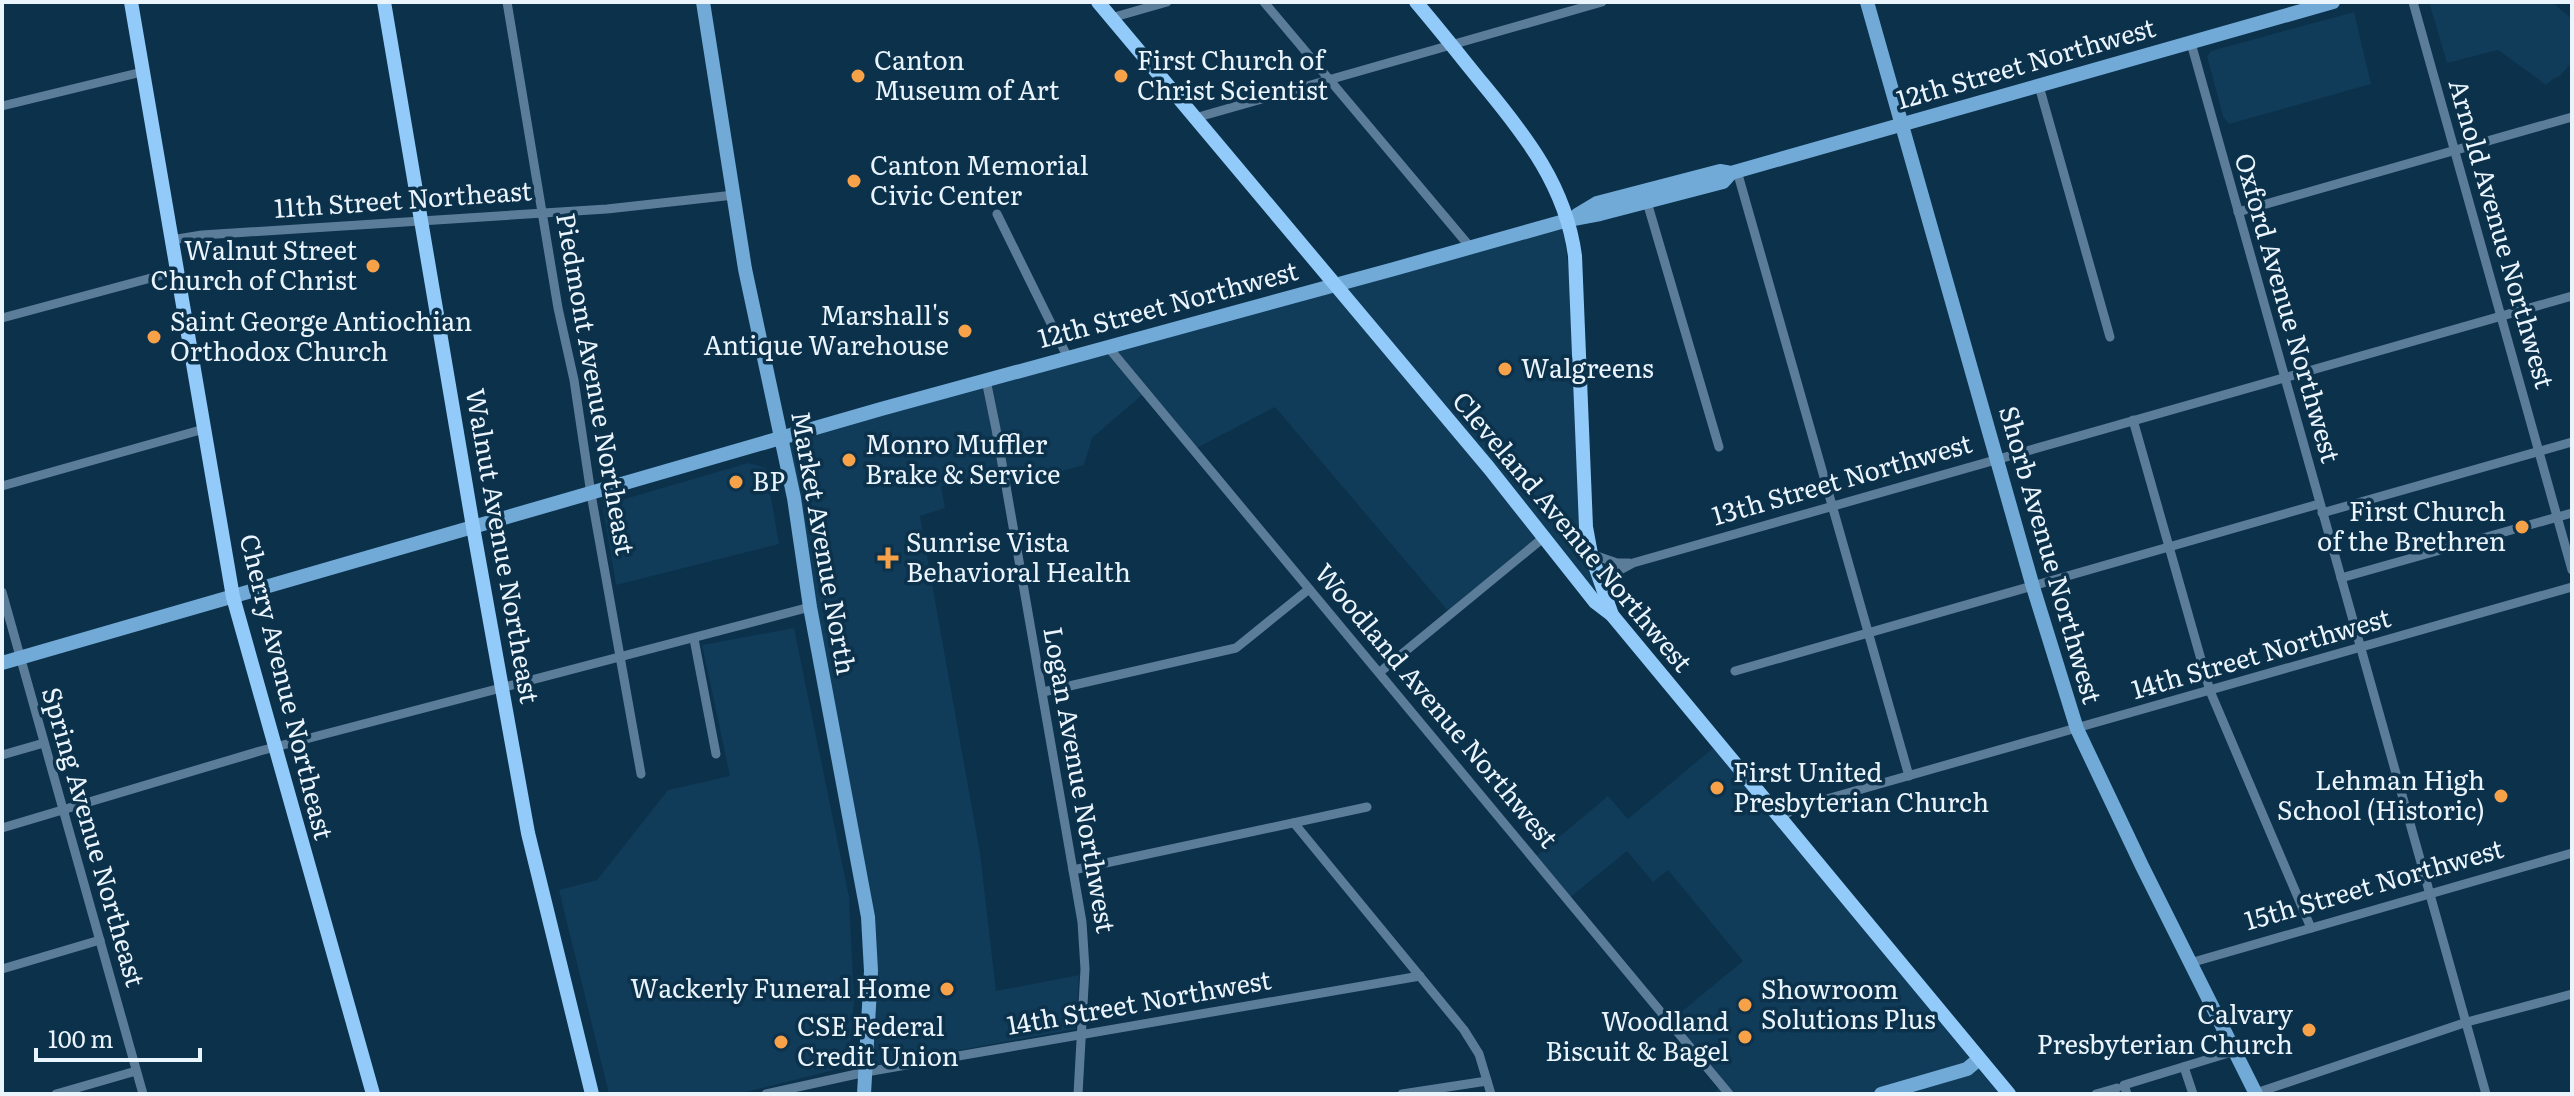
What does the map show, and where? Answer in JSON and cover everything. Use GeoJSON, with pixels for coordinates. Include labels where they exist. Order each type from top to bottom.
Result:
{"type":"FeatureCollection","features":[{"type":"Feature","properties":{"kind":"main road","name":"Cherry Avenue Northeast"},"geometry":{"type":"LineString","coordinates":[[131,2],[233,597],[373,1094]]}},
{"type":"Feature","properties":{"kind":"main road","name":"Walnut Avenue Northeast"},"geometry":{"type":"LineString","coordinates":[[384,2],[502,689],[540,884],[592,1094]]}},
{"type":"Feature","properties":{"kind":"main road","name":"Market Avenue North"},"geometry":{"type":"LineString","coordinates":[[703,2],[747,279],[799,531],[810,607],[868,917],[871,971],[864,1094]]}},
{"type":"Feature","properties":{"kind":"main road","name":"Cleveland Avenue Northwest"},"geometry":{"type":"LineString","coordinates":[[1098,2],[1489,468],[1595,602],[1612,615],[2009,1094]]}},
{"type":"Feature","properties":{"kind":"main road"},"geometry":{"type":"LineString","coordinates":[[1416,2],[1531,145],[1553,179],[1568,220],[1575,256],[1584,502],[1591,554],[1612,615]]}},
{"type":"Feature","properties":{"kind":"main road","name":"Shorb Avenue Northwest"},"geometry":{"type":"LineString","coordinates":[[1867,2],[1996,459],[2077,729],[2256,1093]]}},
{"type":"Feature","properties":{"kind":"main road","name":"12th Street Northwest"},"geometry":{"type":"LineString","coordinates":[[1568,220],[1597,203],[1720,171],[1734,172],[2333,2]]}},
{"type":"Feature","properties":{"kind":"main road","name":"12th Street Northwest"},"geometry":{"type":"LineString","coordinates":[[2,663],[781,437],[1568,220],[1723,182],[1734,172]]}},
{"type":"Feature","properties":{"kind":"main road"},"geometry":{"type":"LineString","coordinates":[[1881,1094],[1967,1069],[1979,1059]]}},
{"type":"Feature","properties":{"kind":"street","name":"Piedmont Avenue Northeast"},"geometry":{"type":"LineString","coordinates":[[507,2],[641,774]]}},
{"type":"Feature","properties":{"kind":"street"},"geometry":{"type":"LineString","coordinates":[[1111,18],[1167,2]]}},
{"type":"Feature","properties":{"kind":"street"},"geometry":{"type":"LineString","coordinates":[[1264,2],[1471,248]]}},
{"type":"Feature","properties":{"kind":"street"},"geometry":{"type":"LineString","coordinates":[[1195,118],[1602,2]]}},
{"type":"Feature","properties":{"kind":"street","name":"Arnold Avenue Northwest"},"geometry":{"type":"LineString","coordinates":[[2413,2],[2572,570]]}},
{"type":"Feature","properties":{"kind":"street","name":"Oxford Avenue Northwest"},"geometry":{"type":"LineString","coordinates":[[2191,43],[2486,1094]]}},
{"type":"Feature","properties":{"kind":"street"},"geometry":{"type":"LineString","coordinates":[[2,106],[142,72]]}},
{"type":"Feature","properties":{"kind":"street"},"geometry":{"type":"LineString","coordinates":[[2039,86],[2110,337]]}},
{"type":"Feature","properties":{"kind":"street"},"geometry":{"type":"LineString","coordinates":[[2238,212],[2572,117]]}},
{"type":"Feature","properties":{"kind":"street"},"geometry":{"type":"LineString","coordinates":[[1734,172],[1909,776]]}},
{"type":"Feature","properties":{"kind":"street","name":"11th Street Northeast"},"geometry":{"type":"LineString","coordinates":[[171,240],[202,235],[607,209],[734,195]]}},
{"type":"Feature","properties":{"kind":"street"},"geometry":{"type":"LineString","coordinates":[[1647,202],[1719,447]]}},
{"type":"Feature","properties":{"kind":"street"},"geometry":{"type":"LineString","coordinates":[[997,214],[1068,358]]}},
{"type":"Feature","properties":{"kind":"street"},"geometry":{"type":"LineString","coordinates":[[2,318],[177,271]]}},
{"type":"Feature","properties":{"kind":"street","name":"13th Street Northwest"},"geometry":{"type":"LineString","coordinates":[[1604,591],[1620,570],[1633,563],[2572,296]]}},
{"type":"Feature","properties":{"kind":"street","name":"Woodland Avenue Northwest"},"geometry":{"type":"LineString","coordinates":[[1108,347],[1729,1094]]}},
{"type":"Feature","properties":{"kind":"street","name":"Logan Avenue Northwest"},"geometry":{"type":"LineString","coordinates":[[986,380],[1086,949],[1078,1094]]}},
{"type":"Feature","properties":{"kind":"street"},"geometry":{"type":"LineString","coordinates":[[2133,420],[2210,691],[2311,928]]}},
{"type":"Feature","properties":{"kind":"street"},"geometry":{"type":"LineString","coordinates":[[2,486],[204,429]]}},
{"type":"Feature","properties":{"kind":"street"},"geometry":{"type":"LineString","coordinates":[[1735,671],[2169,547],[2572,442]]}},
{"type":"Feature","properties":{"kind":"street"},"geometry":{"type":"LineString","coordinates":[[2341,578],[2572,513]]}},
{"type":"Feature","properties":{"kind":"street"},"geometry":{"type":"LineString","coordinates":[[1380,672],[1543,538]]}},
{"type":"Feature","properties":{"kind":"street","name":"13th Street Northwest"},"geometry":{"type":"LineString","coordinates":[[1591,554],[1617,563],[1633,563]]}},
{"type":"Feature","properties":{"kind":"street","name":"14th Street Northwest"},"geometry":{"type":"LineString","coordinates":[[1780,818],[1795,808],[2572,587]]}},
{"type":"Feature","properties":{"kind":"street"},"geometry":{"type":"LineString","coordinates":[[1043,692],[1236,648],[1309,589]]}},
{"type":"Feature","properties":{"kind":"street","name":"Spring Avenue Northeast"},"geometry":{"type":"LineString","coordinates":[[2,592],[143,1094]]}},
{"type":"Feature","properties":{"kind":"street"},"geometry":{"type":"LineString","coordinates":[[2,828],[275,747],[810,607]]}},
{"type":"Feature","properties":{"kind":"street"},"geometry":{"type":"LineString","coordinates":[[694,639],[716,754]]}},
{"type":"Feature","properties":{"kind":"street"},"geometry":{"type":"LineString","coordinates":[[2,755],[44,743]]}},
{"type":"Feature","properties":{"kind":"street"},"geometry":{"type":"LineString","coordinates":[[1073,870],[1367,807]]}},
{"type":"Feature","properties":{"kind":"street"},"geometry":{"type":"LineString","coordinates":[[1294,823],[1472,1041],[1491,1094]]}},
{"type":"Feature","properties":{"kind":"street","name":"15th Street Northwest"},"geometry":{"type":"LineString","coordinates":[[2190,963],[2572,853]]}},
{"type":"Feature","properties":{"kind":"street"},"geometry":{"type":"LineString","coordinates":[[2,969],[100,940]]}},
{"type":"Feature","properties":{"kind":"street","name":"14th Street Northwest"},"geometry":{"type":"LineString","coordinates":[[766,1094],[866,1072],[1420,976]]}},
{"type":"Feature","properties":{"kind":"street"},"geometry":{"type":"LineString","coordinates":[[2256,1093],[2467,1022],[2572,994]]}},
{"type":"Feature","properties":{"kind":"street"},"geometry":{"type":"LineString","coordinates":[[2096,1094],[2123,1089],[2235,1051]]}},
{"type":"Feature","properties":{"kind":"street"},"geometry":{"type":"LineString","coordinates":[[2184,1067],[2193,1094]]}},
{"type":"Feature","properties":{"kind":"street"},"geometry":{"type":"LineString","coordinates":[[56,1094],[136,1071]]}},
{"type":"Feature","properties":{"kind":"street"},"geometry":{"type":"LineString","coordinates":[[1402,1094],[1487,1081]]}},
{"type":"Feature","properties":{"kind":"shaded area"},"geometry":{"type":"Polygon","coordinates":[[[2429,2],[2552,2],[2572,19],[2572,62],[2560,76],[2546,85],[2498,50],[2447,63],[2429,2]]]}},
{"type":"Feature","properties":{"kind":"shaded area"},"geometry":{"type":"Polygon","coordinates":[[[2354,12],[2371,84],[2229,124],[2223,116],[2207,56],[2211,51],[2354,12]]]}},
{"type":"Feature","properties":{"kind":"shaded area"},"geometry":{"type":"Polygon","coordinates":[[[1564,229],[1573,313],[1580,532],[1595,589],[1588,585],[1547,532],[1449,612],[1275,407],[1189,452],[1142,395],[1092,438],[1084,465],[1013,485],[1008,470],[941,486],[945,508],[920,516],[980,853],[996,991],[1079,975],[1076,1029],[871,1066],[876,953],[787,440],[1564,229]]]}},
{"type":"Feature","properties":{"kind":"shaded area"},"geometry":{"type":"Polygon","coordinates":[[[748,463],[766,468],[779,544],[616,585],[603,508],[611,503],[748,463]]]}},
{"type":"Feature","properties":{"kind":"shaded area"},"geometry":{"type":"Polygon","coordinates":[[[794,628],[849,897],[854,1000],[849,1063],[846,1067],[738,1094],[609,1094],[559,890],[597,880],[668,790],[730,776],[702,645],[794,628]]]}},
{"type":"Feature","properties":{"kind":"shaded area"},"geometry":{"type":"Polygon","coordinates":[[[1718,744],[2009,1094],[1712,1094],[1722,1086],[1669,1022],[1743,961],[1668,870],[1653,882],[1627,851],[1568,899],[1534,858],[1608,796],[1628,819],[1718,744]]]}},
{"type":"Feature","properties":{"kind":"place","name":"Canton Museum of Art"},"geometry":{"type":"Point","coordinates":[858,76]}},
{"type":"Feature","properties":{"kind":"place","name":"First Church of Christ Scientist"},"geometry":{"type":"Point","coordinates":[1121,76]}},
{"type":"Feature","properties":{"kind":"place","name":"Canton Memorial Civic Center"},"geometry":{"type":"Point","coordinates":[854,181]}},
{"type":"Feature","properties":{"kind":"place","name":"Walnut Street Church of Christ"},"geometry":{"type":"Point","coordinates":[373,266]}},
{"type":"Feature","properties":{"kind":"place","name":"Marshall's Antique Warehouse"},"geometry":{"type":"Point","coordinates":[965,331]}},
{"type":"Feature","properties":{"kind":"place","name":"Saint George Antiochian Orthodox Church"},"geometry":{"type":"Point","coordinates":[154,337]}},
{"type":"Feature","properties":{"kind":"place","name":"Walgreens"},"geometry":{"type":"Point","coordinates":[1505,369]}},
{"type":"Feature","properties":{"kind":"place","name":"Monro Muffler Brake & Service"},"geometry":{"type":"Point","coordinates":[849,460]}},
{"type":"Feature","properties":{"kind":"place","name":"BP"},"geometry":{"type":"Point","coordinates":[736,482]}},
{"type":"Feature","properties":{"kind":"place","name":"First Church of the Brethren"},"geometry":{"type":"Point","coordinates":[2522,527]}},
{"type":"Feature","properties":{"kind":"place","name":"Sunrise Vista Behavioral Health"},"geometry":{"type":"Point","coordinates":[888,558]}},
{"type":"Feature","properties":{"kind":"place","name":"First United Presbyterian Church"},"geometry":{"type":"Point","coordinates":[1717,788]}},
{"type":"Feature","properties":{"kind":"place","name":"Lehman High School (Historic)"},"geometry":{"type":"Point","coordinates":[2501,796]}},
{"type":"Feature","properties":{"kind":"place","name":"Wackerly Funeral Home"},"geometry":{"type":"Point","coordinates":[947,989]}},
{"type":"Feature","properties":{"kind":"place","name":"Showroom Solutions Plus"},"geometry":{"type":"Point","coordinates":[1745,1005]}},
{"type":"Feature","properties":{"kind":"place","name":"Calvary Presbyterian Church"},"geometry":{"type":"Point","coordinates":[2309,1030]}},
{"type":"Feature","properties":{"kind":"place","name":"Woodland Biscuit & Bagel"},"geometry":{"type":"Point","coordinates":[1745,1037]}},
{"type":"Feature","properties":{"kind":"place","name":"CSE Federal Credit Union"},"geometry":{"type":"Point","coordinates":[781,1042]}}]}
